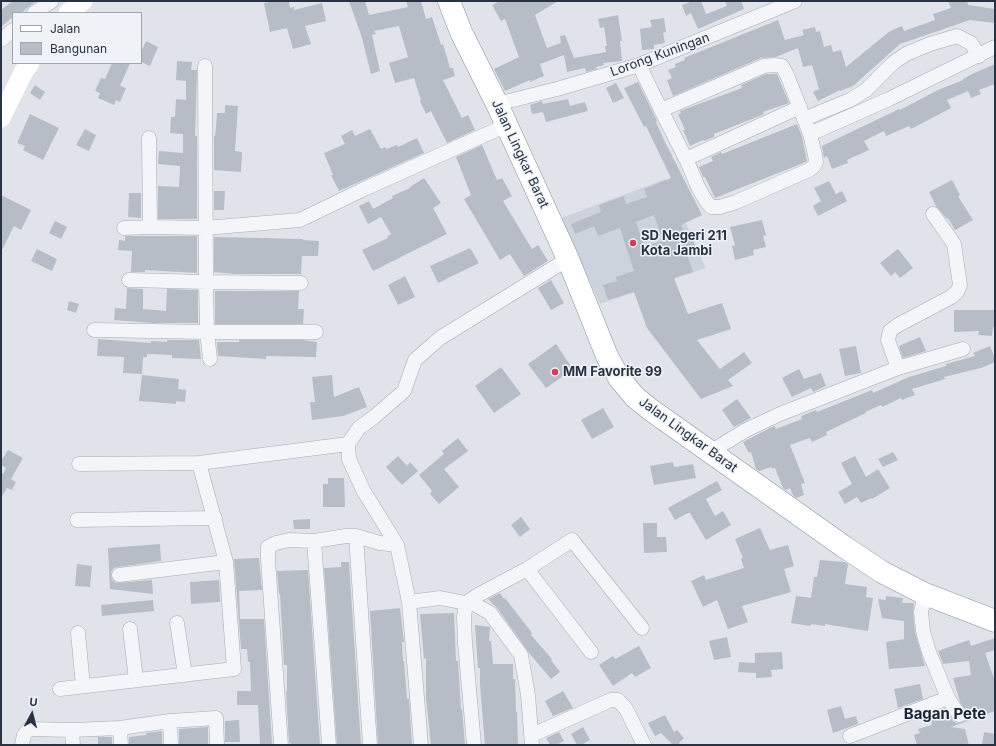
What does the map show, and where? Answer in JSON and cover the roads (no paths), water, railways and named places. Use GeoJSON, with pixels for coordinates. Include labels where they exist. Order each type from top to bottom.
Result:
{"type":"FeatureCollection","features":[{"type":"Feature","properties":{"kind":"highway","name":"Jalan Lingkar Barat"},"geometry":{"type":"LineString","coordinates":[[448,1],[461,32],[507,125],[568,259],[606,356],[619,378],[635,397],[710,452],[882,572],[925,594],[995,621]]}},
{"type":"Feature","properties":{"kind":"street"},"geometry":{"type":"LineString","coordinates":[[36,12],[52,1]]}},
{"type":"Feature","properties":{"kind":"street"},"geometry":{"type":"LineString","coordinates":[[69,12],[83,1]]}},
{"type":"Feature","properties":{"kind":"street","name":"Lorong Kuningan"},"geometry":{"type":"LineString","coordinates":[[497,104],[557,89],[639,65],[795,1]]}},
{"type":"Feature","properties":{"kind":"street"},"geometry":{"type":"LineString","coordinates":[[1,40],[12,31]]}},
{"type":"Feature","properties":{"kind":"street"},"geometry":{"type":"LineString","coordinates":[[686,159],[802,113],[850,100],[866,90],[894,63],[906,54],[930,44],[957,36],[971,43],[979,56]]}},
{"type":"Feature","properties":{"kind":"street"},"geometry":{"type":"LineString","coordinates":[[810,134],[979,56],[995,47]]}},
{"type":"Feature","properties":{"kind":"street"},"geometry":{"type":"LineString","coordinates":[[1,118],[24,71],[29,64]]}},
{"type":"Feature","properties":{"kind":"street"},"geometry":{"type":"LineString","coordinates":[[639,65],[661,110],[686,159],[706,201],[711,207],[720,207],[736,202],[809,170],[816,162],[810,134],[782,66],[764,66],[661,110]]}},
{"type":"Feature","properties":{"kind":"street"},"geometry":{"type":"LineString","coordinates":[[205,66],[206,282],[207,332],[210,359]]}},
{"type":"Feature","properties":{"kind":"street"},"geometry":{"type":"LineString","coordinates":[[124,228],[206,228],[300,220],[364,189],[507,125]]}},
{"type":"Feature","properties":{"kind":"street"},"geometry":{"type":"LineString","coordinates":[[149,138],[150,227]]}},
{"type":"Feature","properties":{"kind":"street"},"geometry":{"type":"LineString","coordinates":[[898,368],[888,340],[890,331],[898,325],[951,297],[957,292],[960,285],[954,244],[933,214]]}},
{"type":"Feature","properties":{"kind":"street"},"geometry":{"type":"LineString","coordinates":[[421,745],[409,602],[398,545],[363,490],[349,459],[348,444],[359,428],[404,391],[415,360],[440,338],[568,259]]}},
{"type":"Feature","properties":{"kind":"street"},"geometry":{"type":"LineString","coordinates":[[129,280],[301,283]]}},
{"type":"Feature","properties":{"kind":"street"},"geometry":{"type":"LineString","coordinates":[[94,330],[316,332]]}},
{"type":"Feature","properties":{"kind":"street"},"geometry":{"type":"LineString","coordinates":[[710,452],[746,430],[780,414],[898,368],[963,349]]}},
{"type":"Feature","properties":{"kind":"street"},"geometry":{"type":"LineString","coordinates":[[79,464],[199,462],[348,444]]}},
{"type":"Feature","properties":{"kind":"street"},"geometry":{"type":"LineString","coordinates":[[60,689],[234,670],[226,562],[199,462]]}},
{"type":"Feature","properties":{"kind":"street"},"geometry":{"type":"LineString","coordinates":[[77,520],[215,518]]}},
{"type":"Feature","properties":{"kind":"street"},"geometry":{"type":"LineString","coordinates":[[281,745],[268,547],[276,543],[289,540],[314,541],[356,536],[380,543],[398,545]]}},
{"type":"Feature","properties":{"kind":"street"},"geometry":{"type":"LineString","coordinates":[[356,536],[370,745]]}},
{"type":"Feature","properties":{"kind":"street"},"geometry":{"type":"LineString","coordinates":[[466,603],[527,569],[572,540],[642,628]]}},
{"type":"Feature","properties":{"kind":"street"},"geometry":{"type":"LineString","coordinates":[[314,541],[329,745]]}},
{"type":"Feature","properties":{"kind":"street"},"geometry":{"type":"LineString","coordinates":[[119,575],[226,562]]}},
{"type":"Feature","properties":{"kind":"street"},"geometry":{"type":"LineString","coordinates":[[527,569],[591,652]]}},
{"type":"Feature","properties":{"kind":"street"},"geometry":{"type":"LineString","coordinates":[[925,594],[921,612],[922,631],[948,698],[959,715]]}},
{"type":"Feature","properties":{"kind":"street"},"geometry":{"type":"LineString","coordinates":[[409,602],[440,598],[476,605],[490,613],[521,655],[528,695],[532,740],[611,700],[618,700],[626,709],[644,745]]}},
{"type":"Feature","properties":{"kind":"street"},"geometry":{"type":"LineString","coordinates":[[466,603],[464,617],[464,643],[474,745]]}},
{"type":"Feature","properties":{"kind":"street"},"geometry":{"type":"LineString","coordinates":[[177,623],[185,675]]}},
{"type":"Feature","properties":{"kind":"street"},"geometry":{"type":"LineString","coordinates":[[130,629],[136,680]]}},
{"type":"Feature","properties":{"kind":"street"},"geometry":{"type":"LineString","coordinates":[[78,633],[83,686]]}},
{"type":"Feature","properties":{"kind":"street"},"geometry":{"type":"LineString","coordinates":[[850,736],[948,698]]}},
{"type":"Feature","properties":{"kind":"street"},"geometry":{"type":"LineString","coordinates":[[22,745],[24,735],[29,729],[72,730],[120,728],[170,721],[216,718],[217,745]]}},
{"type":"Feature","properties":{"kind":"street"},"geometry":{"type":"LineString","coordinates":[[170,721],[171,745]]}},
{"type":"Feature","properties":{"kind":"street"},"geometry":{"type":"LineString","coordinates":[[120,728],[121,745]]}},
{"type":"Feature","properties":{"kind":"street"},"geometry":{"type":"LineString","coordinates":[[72,730],[73,745]]}},
{"type":"Feature","properties":{"kind":"place","name":"SD Negeri 211 Kota Jambi"},"geometry":{"type":"Point","coordinates":[633,243]}},
{"type":"Feature","properties":{"kind":"place","name":"MM Favorite 99"},"geometry":{"type":"Point","coordinates":[555,372]}},
{"type":"Feature","properties":{"kind":"district","name":"Bagan Pete"},"geometry":{"type":"Point","coordinates":[945,714]}}]}
